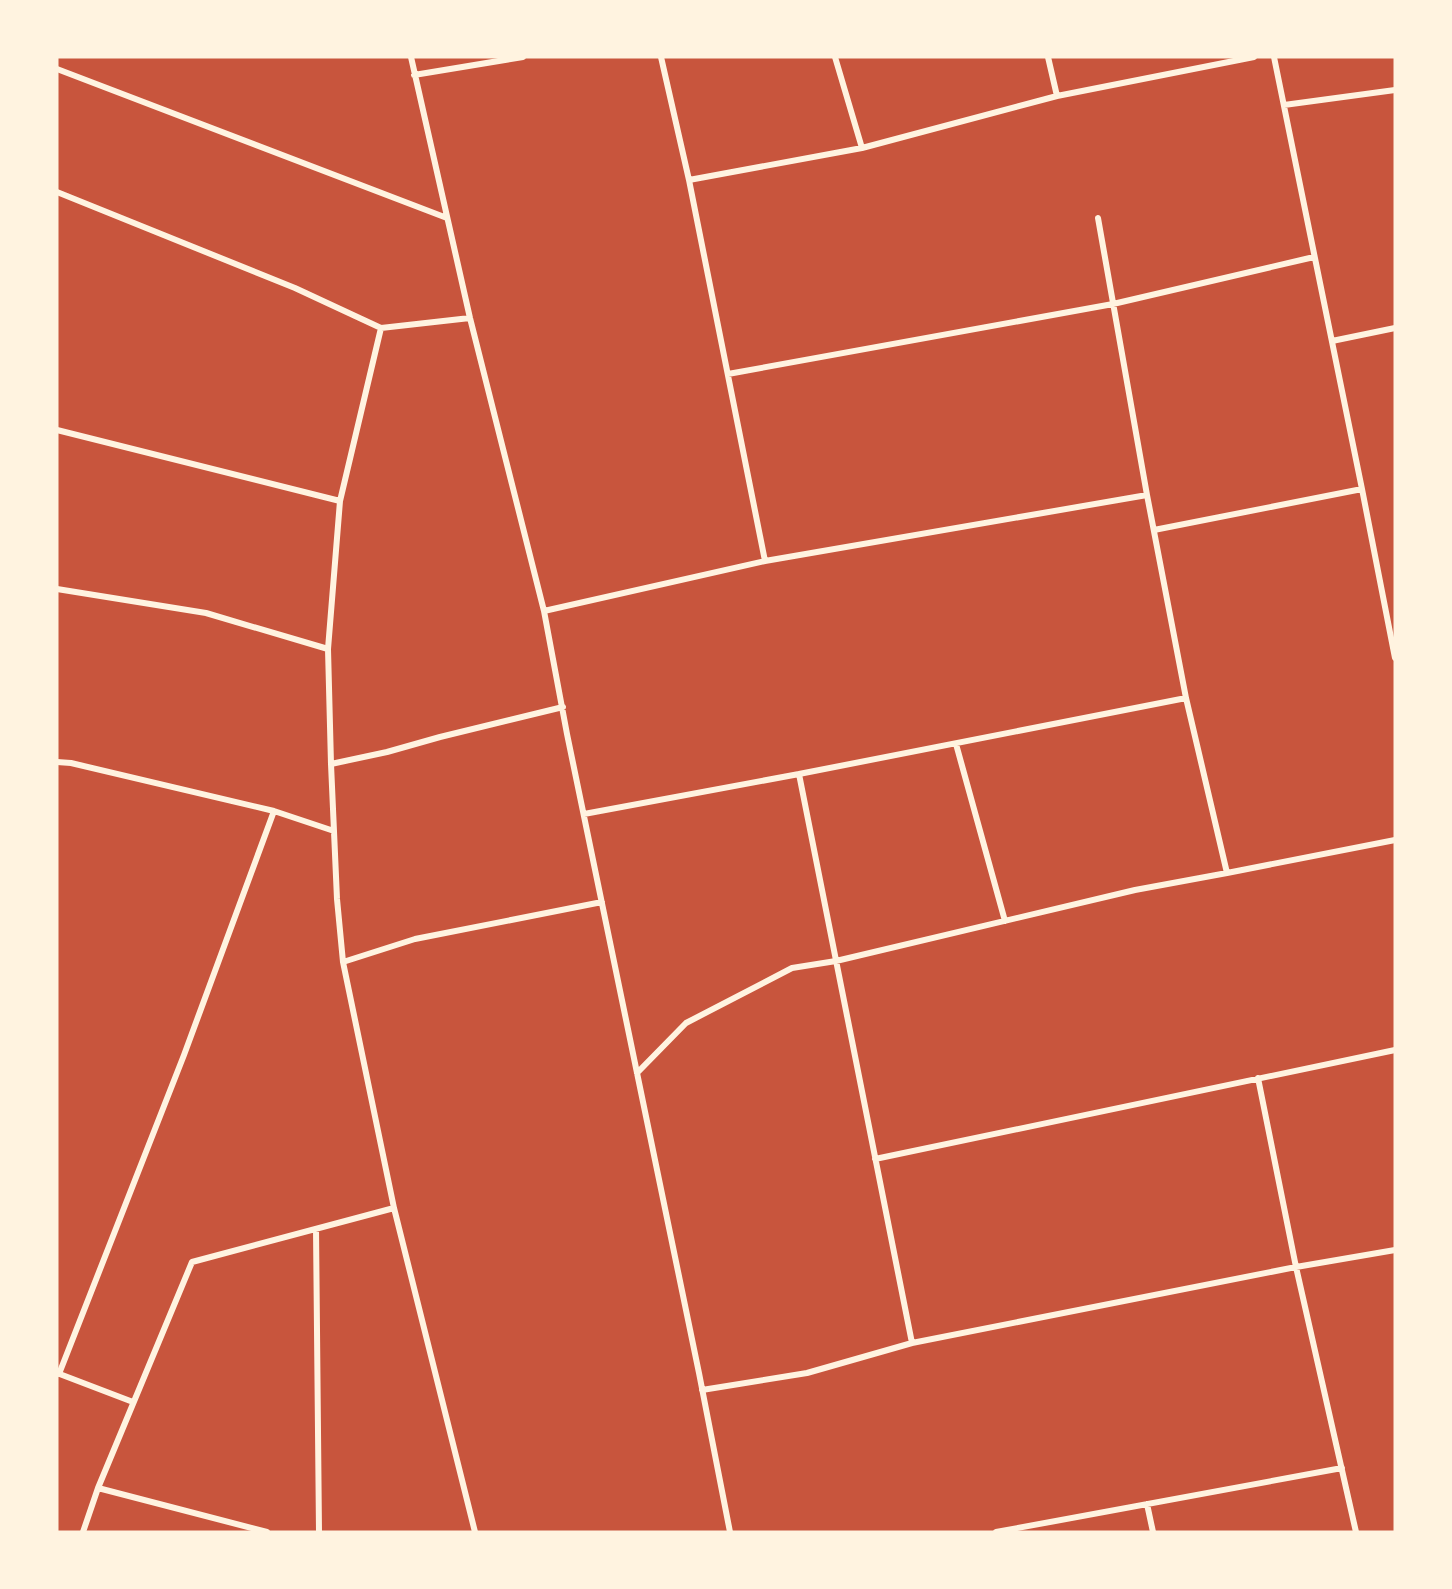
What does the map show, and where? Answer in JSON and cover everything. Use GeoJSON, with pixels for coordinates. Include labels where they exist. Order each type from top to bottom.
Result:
{"type":"FeatureCollection","features":[{"type":"Feature","properties":{"kind":"street"},"geometry":{"type":"LineString","coordinates":[[411,57],[470,318],[544,611],[730,1532]]}},
{"type":"Feature","properties":{"kind":"street"},"geometry":{"type":"LineString","coordinates":[[414,75],[523,57]]}},
{"type":"Feature","properties":{"kind":"street"},"geometry":{"type":"LineString","coordinates":[[661,57],[689,180],[765,561]]}},
{"type":"Feature","properties":{"kind":"street"},"geometry":{"type":"LineString","coordinates":[[835,57],[862,148]]}},
{"type":"Feature","properties":{"kind":"street"},"geometry":{"type":"LineString","coordinates":[[1048,57],[1058,96]]}},
{"type":"Feature","properties":{"kind":"street"},"geometry":{"type":"LineString","coordinates":[[689,180],[862,148],[1058,96],[1254,57]]}},
{"type":"Feature","properties":{"kind":"street"},"geometry":{"type":"LineString","coordinates":[[1274,57],[1395,658]]}},
{"type":"Feature","properties":{"kind":"street"},"geometry":{"type":"LineString","coordinates":[[57,69],[447,218]]}},
{"type":"Feature","properties":{"kind":"street"},"geometry":{"type":"LineString","coordinates":[[1284,105],[1395,90]]}},
{"type":"Feature","properties":{"kind":"street"},"geometry":{"type":"LineString","coordinates":[[57,192],[295,288],[381,328],[470,318]]}},
{"type":"Feature","properties":{"kind":"street"},"geometry":{"type":"LineString","coordinates":[[1098,218],[1186,698],[1227,873]]}},
{"type":"Feature","properties":{"kind":"street"},"geometry":{"type":"LineString","coordinates":[[728,374],[1113,304],[1314,257]]}},
{"type":"Feature","properties":{"kind":"street"},"geometry":{"type":"LineString","coordinates":[[381,328],[340,501],[328,649],[337,899],[343,962],[394,1208],[475,1532]]}},
{"type":"Feature","properties":{"kind":"street"},"geometry":{"type":"LineString","coordinates":[[1332,341],[1395,328]]}},
{"type":"Feature","properties":{"kind":"street"},"geometry":{"type":"LineString","coordinates":[[57,430],[340,501]]}},
{"type":"Feature","properties":{"kind":"street"},"geometry":{"type":"LineString","coordinates":[[1154,530],[1362,489]]}},
{"type":"Feature","properties":{"kind":"street"},"geometry":{"type":"LineString","coordinates":[[544,611],[765,561],[1147,495]]}},
{"type":"Feature","properties":{"kind":"street"},"geometry":{"type":"LineString","coordinates":[[57,589],[206,614],[328,649]]}},
{"type":"Feature","properties":{"kind":"street"},"geometry":{"type":"LineString","coordinates":[[584,814],[1186,698]]}},
{"type":"Feature","properties":{"kind":"street"},"geometry":{"type":"LineString","coordinates":[[331,764],[563,707]]}},
{"type":"Feature","properties":{"kind":"street"},"geometry":{"type":"LineString","coordinates":[[956,744],[1005,921]]}},
{"type":"Feature","properties":{"kind":"street"},"geometry":{"type":"LineString","coordinates":[[57,762],[71,763],[274,811],[334,831]]}},
{"type":"Feature","properties":{"kind":"street"},"geometry":{"type":"LineString","coordinates":[[799,774],[912,1343]]}},
{"type":"Feature","properties":{"kind":"street"},"geometry":{"type":"LineString","coordinates":[[133,1402],[58,1373],[184,1055],[274,811]]}},
{"type":"Feature","properties":{"kind":"street"},"geometry":{"type":"LineString","coordinates":[[637,1073],[686,1023],[792,968],[836,961],[1135,890],[1395,840]]}},
{"type":"Feature","properties":{"kind":"street"},"geometry":{"type":"LineString","coordinates":[[343,962],[415,939],[602,902]]}},
{"type":"Feature","properties":{"kind":"street"},"geometry":{"type":"LineString","coordinates":[[875,1159],[1395,1050]]}},
{"type":"Feature","properties":{"kind":"street"},"geometry":{"type":"LineString","coordinates":[[1258,1078],[1296,1267],[1356,1532]]}},
{"type":"Feature","properties":{"kind":"street"},"geometry":{"type":"LineString","coordinates":[[83,1532],[98,1488],[192,1262],[394,1208]]}},
{"type":"Feature","properties":{"kind":"street"},"geometry":{"type":"LineString","coordinates":[[316,1229],[319,1532]]}},
{"type":"Feature","properties":{"kind":"street"},"geometry":{"type":"LineString","coordinates":[[702,1390],[807,1373],[912,1343],[1296,1267],[1395,1250]]}},
{"type":"Feature","properties":{"kind":"street"},"geometry":{"type":"LineString","coordinates":[[996,1532],[1342,1468]]}},
{"type":"Feature","properties":{"kind":"street"},"geometry":{"type":"LineString","coordinates":[[98,1488],[267,1532]]}},
{"type":"Feature","properties":{"kind":"street"},"geometry":{"type":"LineString","coordinates":[[1147,1504],[1153,1532]]}}]}
